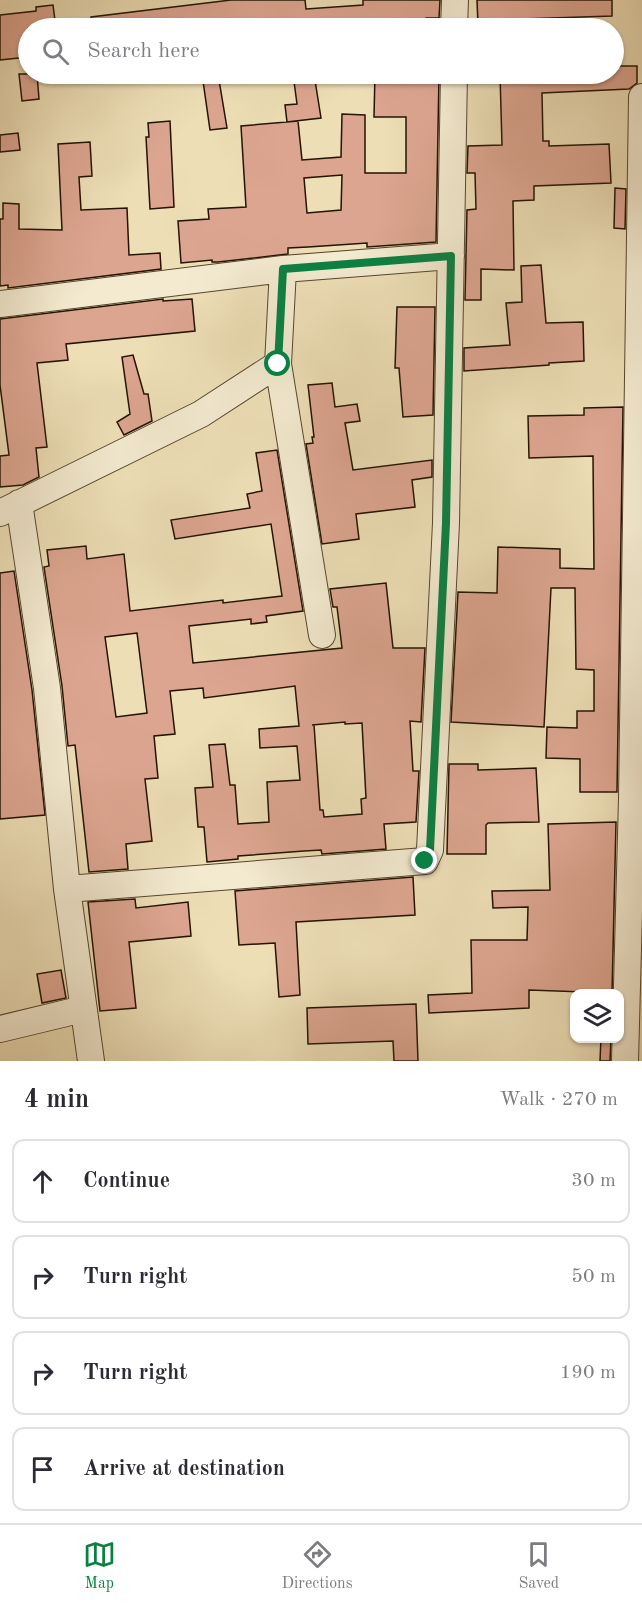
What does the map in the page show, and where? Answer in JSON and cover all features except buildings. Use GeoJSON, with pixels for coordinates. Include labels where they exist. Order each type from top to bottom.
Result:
{"type":"FeatureCollection","features":[{"type":"Feature","properties":{"kind":"street"},"geometry":{"type":"LineString","coordinates":[[454,18],[455,0]]}},
{"type":"Feature","properties":{"kind":"street"},"geometry":{"type":"LineString","coordinates":[[67,889],[425,861],[430,850],[446,523],[454,84]]}},
{"type":"Feature","properties":{"kind":"street"},"geometry":{"type":"LineString","coordinates":[[631,1054],[632,798],[642,97]]}},
{"type":"Feature","properties":{"kind":"street"},"geometry":{"type":"LineString","coordinates":[[0,304],[283,269],[451,256]]}},
{"type":"Feature","properties":{"kind":"street"},"geometry":{"type":"LineString","coordinates":[[283,269],[278,364],[322,635]]}},
{"type":"Feature","properties":{"kind":"street"},"geometry":{"type":"LineString","coordinates":[[91,1061],[67,889],[47,688],[9,508],[201,414],[278,364]]}},
{"type":"Feature","properties":{"kind":"street"},"geometry":{"type":"LineString","coordinates":[[0,1029],[83,1009]]}},
{"type":"Feature","properties":{"kind":"route"},"geometry":{"type":"LineString","coordinates":[[278,364],[283,269],[451,256],[446,523],[430,850],[425,861]]}}]}
